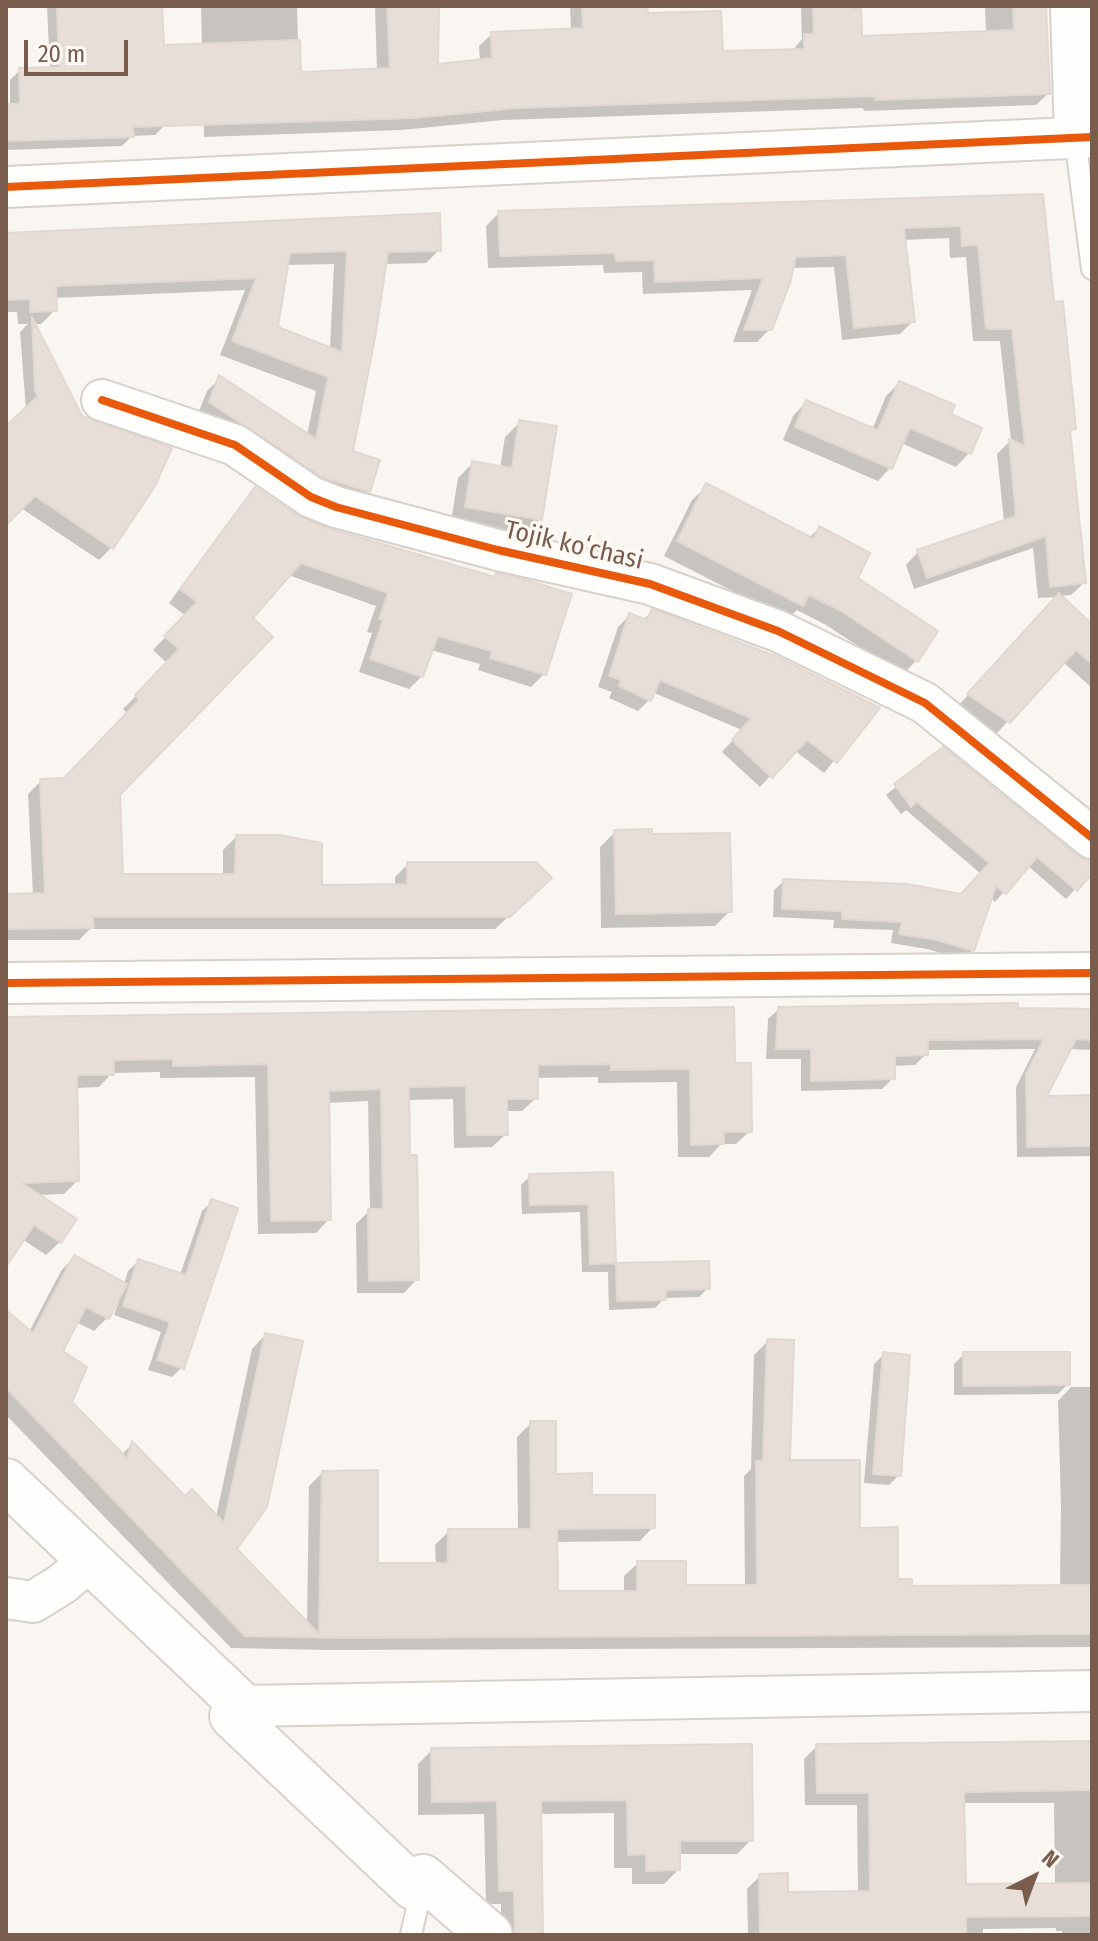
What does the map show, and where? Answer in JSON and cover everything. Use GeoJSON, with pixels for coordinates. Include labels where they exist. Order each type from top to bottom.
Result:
{"type":"FeatureCollection","features":[{"type":"Feature","properties":{"kind":"street"},"geometry":{"type":"LineString","coordinates":[[6,187],[1083,138],[1071,6]]}},
{"type":"Feature","properties":{"kind":"street","name":"Tojik koʻchasi"},"geometry":{"type":"LineString","coordinates":[[102,400],[235,445],[311,497],[336,507],[498,550],[650,584],[778,631],[925,703],[1092,838]]}},
{"type":"Feature","properties":{"kind":"street"},"geometry":{"type":"LineString","coordinates":[[6,983],[1092,973]]}},
{"type":"Feature","properties":{"kind":"street"},"geometry":{"type":"LineString","coordinates":[[6,1481],[243,1706]]}},
{"type":"Feature","properties":{"kind":"street"},"geometry":{"type":"LineString","coordinates":[[6,1598],[33,1602],[62,1584],[90,1560]]}},
{"type":"Feature","properties":{"kind":"street"},"geometry":{"type":"LineString","coordinates":[[490,1935],[423,1877],[413,1887],[232,1716],[243,1706],[1092,1691]]}},
{"type":"Feature","properties":{"kind":"lane"},"geometry":{"type":"LineString","coordinates":[[1083,138],[1092,269]]}},
{"type":"Feature","properties":{"kind":"lane"},"geometry":{"type":"LineString","coordinates":[[411,1935],[423,1877]]}},
{"type":"Feature","properties":{"kind":"building"},"geometry":{"type":"Polygon","coordinates":[[[57,6],[162,6],[164,45],[300,40],[301,72],[390,68],[387,6],[439,6],[438,64],[492,58],[491,32],[583,28],[582,6],[647,7],[648,13],[721,11],[723,51],[804,49],[804,34],[814,34],[813,6],[853,6],[853,9],[861,9],[862,36],[1014,30],[1013,6],[1046,6],[1050,94],[875,100],[875,96],[517,108],[414,118],[133,127],[134,137],[6,141],[6,104],[20,104],[19,68],[59,67],[57,6]]]}},
{"type":"Feature","properties":{"kind":"building"},"geometry":{"type":"Polygon","coordinates":[[[1043,194],[1054,302],[1063,301],[1076,429],[1070,430],[1086,583],[1050,587],[1046,536],[927,578],[917,550],[1016,516],[1009,439],[1025,446],[1012,329],[986,329],[978,245],[962,246],[961,226],[904,228],[915,322],[854,328],[846,255],[796,257],[790,283],[772,330],[744,330],[763,278],[655,282],[654,260],[616,261],[615,253],[500,256],[498,211],[1043,194]]]}},
{"type":"Feature","properties":{"kind":"building"},"geometry":{"type":"Polygon","coordinates":[[[440,213],[441,251],[388,252],[353,451],[380,460],[370,492],[322,477],[209,402],[219,375],[316,439],[328,377],[232,341],[256,278],[56,286],[57,311],[30,312],[30,299],[6,300],[6,233],[440,213]],[[347,251],[290,253],[278,327],[342,352],[347,251]]]}},
{"type":"Feature","properties":{"kind":"building"},"geometry":{"type":"Polygon","coordinates":[[[32,317],[82,416],[172,448],[154,488],[113,549],[35,496],[6,525],[6,426],[38,396],[35,391],[32,317]]]}},
{"type":"Feature","properties":{"kind":"building"},"geometry":{"type":"Polygon","coordinates":[[[899,381],[955,405],[951,414],[982,428],[971,454],[910,428],[892,469],[795,427],[806,400],[878,430],[899,381]]]}},
{"type":"Feature","properties":{"kind":"building"},"geometry":{"type":"Polygon","coordinates":[[[519,420],[557,426],[542,520],[465,507],[472,461],[512,468],[519,420]]]}},
{"type":"Feature","properties":{"kind":"building"},"geometry":{"type":"Polygon","coordinates":[[[706,483],[814,539],[819,526],[870,553],[858,578],[938,631],[918,662],[841,611],[809,595],[803,606],[677,541],[706,483]]]}},
{"type":"Feature","properties":{"kind":"building"},"geometry":{"type":"Polygon","coordinates":[[[255,487],[298,516],[328,528],[495,577],[496,573],[572,594],[546,675],[490,658],[492,651],[438,636],[423,677],[370,659],[388,593],[301,563],[253,618],[273,637],[120,795],[123,874],[235,874],[236,835],[280,835],[322,843],[322,885],[407,884],[407,862],[536,862],[552,878],[510,917],[93,917],[94,928],[6,929],[6,894],[45,893],[40,779],[64,778],[139,700],[135,695],[179,649],[164,636],[197,602],[180,589],[255,487]]]}},
{"type":"Feature","properties":{"kind":"building"},"geometry":{"type":"Polygon","coordinates":[[[1059,593],[1092,624],[1092,664],[1076,650],[1010,723],[967,694],[1059,593]]]}},
{"type":"Feature","properties":{"kind":"building"},"geometry":{"type":"Polygon","coordinates":[[[652,609],[778,657],[880,708],[837,763],[807,740],[772,778],[732,740],[751,718],[660,680],[651,701],[619,686],[621,680],[609,676],[629,613],[647,620],[652,609]]]}},
{"type":"Feature","properties":{"kind":"building"},"geometry":{"type":"Polygon","coordinates":[[[943,747],[1078,856],[1092,861],[1092,874],[1077,891],[1037,857],[1006,894],[996,886],[974,951],[937,940],[899,934],[902,922],[842,919],[842,911],[782,909],[783,879],[907,884],[961,894],[989,863],[917,802],[911,807],[894,784],[943,747]]]}},
{"type":"Feature","properties":{"kind":"building"},"geometry":{"type":"Polygon","coordinates":[[[652,829],[652,834],[730,833],[732,912],[616,914],[614,830],[652,829]]]}},
{"type":"Feature","properties":{"kind":"building"},"geometry":{"type":"Polygon","coordinates":[[[1018,1003],[1018,1008],[1092,1009],[1092,1040],[1076,1039],[1047,1096],[1092,1095],[1092,1146],[1027,1147],[1026,1074],[1044,1039],[928,1040],[928,1055],[895,1056],[895,1079],[811,1081],[811,1049],[776,1049],[778,1007],[1018,1003]]]}},
{"type":"Feature","properties":{"kind":"building"},"geometry":{"type":"Polygon","coordinates":[[[734,1007],[735,1063],[751,1063],[752,1132],[724,1132],[724,1144],[691,1145],[690,1069],[611,1070],[611,1064],[538,1065],[538,1099],[507,1099],[508,1135],[467,1135],[466,1086],[409,1087],[410,1155],[417,1155],[419,1280],[369,1281],[368,1209],[383,1209],[381,1089],[329,1091],[331,1220],[271,1221],[268,1064],[173,1066],[173,1059],[114,1060],[114,1075],[77,1075],[79,1181],[22,1183],[77,1219],[61,1243],[34,1225],[6,1267],[6,1017],[734,1007]]]}},
{"type":"Feature","properties":{"kind":"building"},"geometry":{"type":"Polygon","coordinates":[[[613,1172],[616,1263],[590,1264],[588,1204],[530,1205],[529,1174],[613,1172]]]}},
{"type":"Feature","properties":{"kind":"building"},"geometry":{"type":"Polygon","coordinates":[[[211,1199],[238,1208],[184,1369],[157,1360],[170,1322],[123,1306],[138,1259],[186,1275],[211,1199]]]}},
{"type":"Feature","properties":{"kind":"building"},"geometry":{"type":"Polygon","coordinates":[[[74,1255],[127,1284],[109,1319],[86,1307],[63,1351],[87,1367],[72,1402],[127,1458],[132,1441],[185,1496],[192,1489],[224,1523],[265,1333],[303,1341],[267,1507],[237,1549],[319,1634],[322,1471],[378,1470],[378,1563],[448,1563],[448,1529],[531,1529],[530,1421],[556,1421],[556,1474],[592,1473],[592,1495],[655,1495],[655,1528],[557,1529],[558,1591],[637,1591],[637,1561],[686,1561],[686,1585],[757,1585],[756,1461],[763,1461],[767,1339],[794,1340],[790,1460],[860,1460],[860,1528],[898,1527],[898,1579],[912,1579],[912,1586],[1092,1585],[1092,1634],[245,1636],[6,1388],[6,1310],[33,1333],[74,1255]]]}},
{"type":"Feature","properties":{"kind":"building"},"geometry":{"type":"Polygon","coordinates":[[[709,1261],[710,1289],[666,1290],[666,1300],[617,1301],[616,1263],[709,1261]]]}},
{"type":"Feature","properties":{"kind":"building"},"geometry":{"type":"Polygon","coordinates":[[[883,1352],[910,1355],[901,1476],[873,1474],[883,1352]]]}},
{"type":"Feature","properties":{"kind":"building"},"geometry":{"type":"Polygon","coordinates":[[[963,1352],[1070,1352],[1070,1385],[963,1386],[963,1352]]]}},
{"type":"Feature","properties":{"kind":"building"},"geometry":{"type":"Polygon","coordinates":[[[1092,1741],[1092,1790],[964,1792],[966,1884],[1092,1883],[1092,1916],[966,1917],[966,1935],[760,1935],[759,1874],[788,1873],[788,1892],[870,1891],[869,1793],[817,1793],[816,1744],[1092,1741]]]}},
{"type":"Feature","properties":{"kind":"building"},"geometry":{"type":"Polygon","coordinates":[[[752,1744],[753,1841],[680,1841],[680,1870],[646,1871],[646,1854],[628,1855],[627,1800],[541,1801],[543,1935],[515,1935],[514,1891],[499,1891],[497,1801],[432,1802],[431,1748],[752,1744]]]}},
{"type":"Feature","properties":{"kind":"cycle path"},"geometry":{"type":"LineString","coordinates":[[6,187],[1092,137]]}},
{"type":"Feature","properties":{"kind":"cycle path"},"geometry":{"type":"LineString","coordinates":[[102,400],[235,445],[311,497],[336,507],[498,550],[650,584],[778,631],[925,703],[1092,838]]}},
{"type":"Feature","properties":{"kind":"cycle path"},"geometry":{"type":"LineString","coordinates":[[6,983],[1092,973]]}}]}
